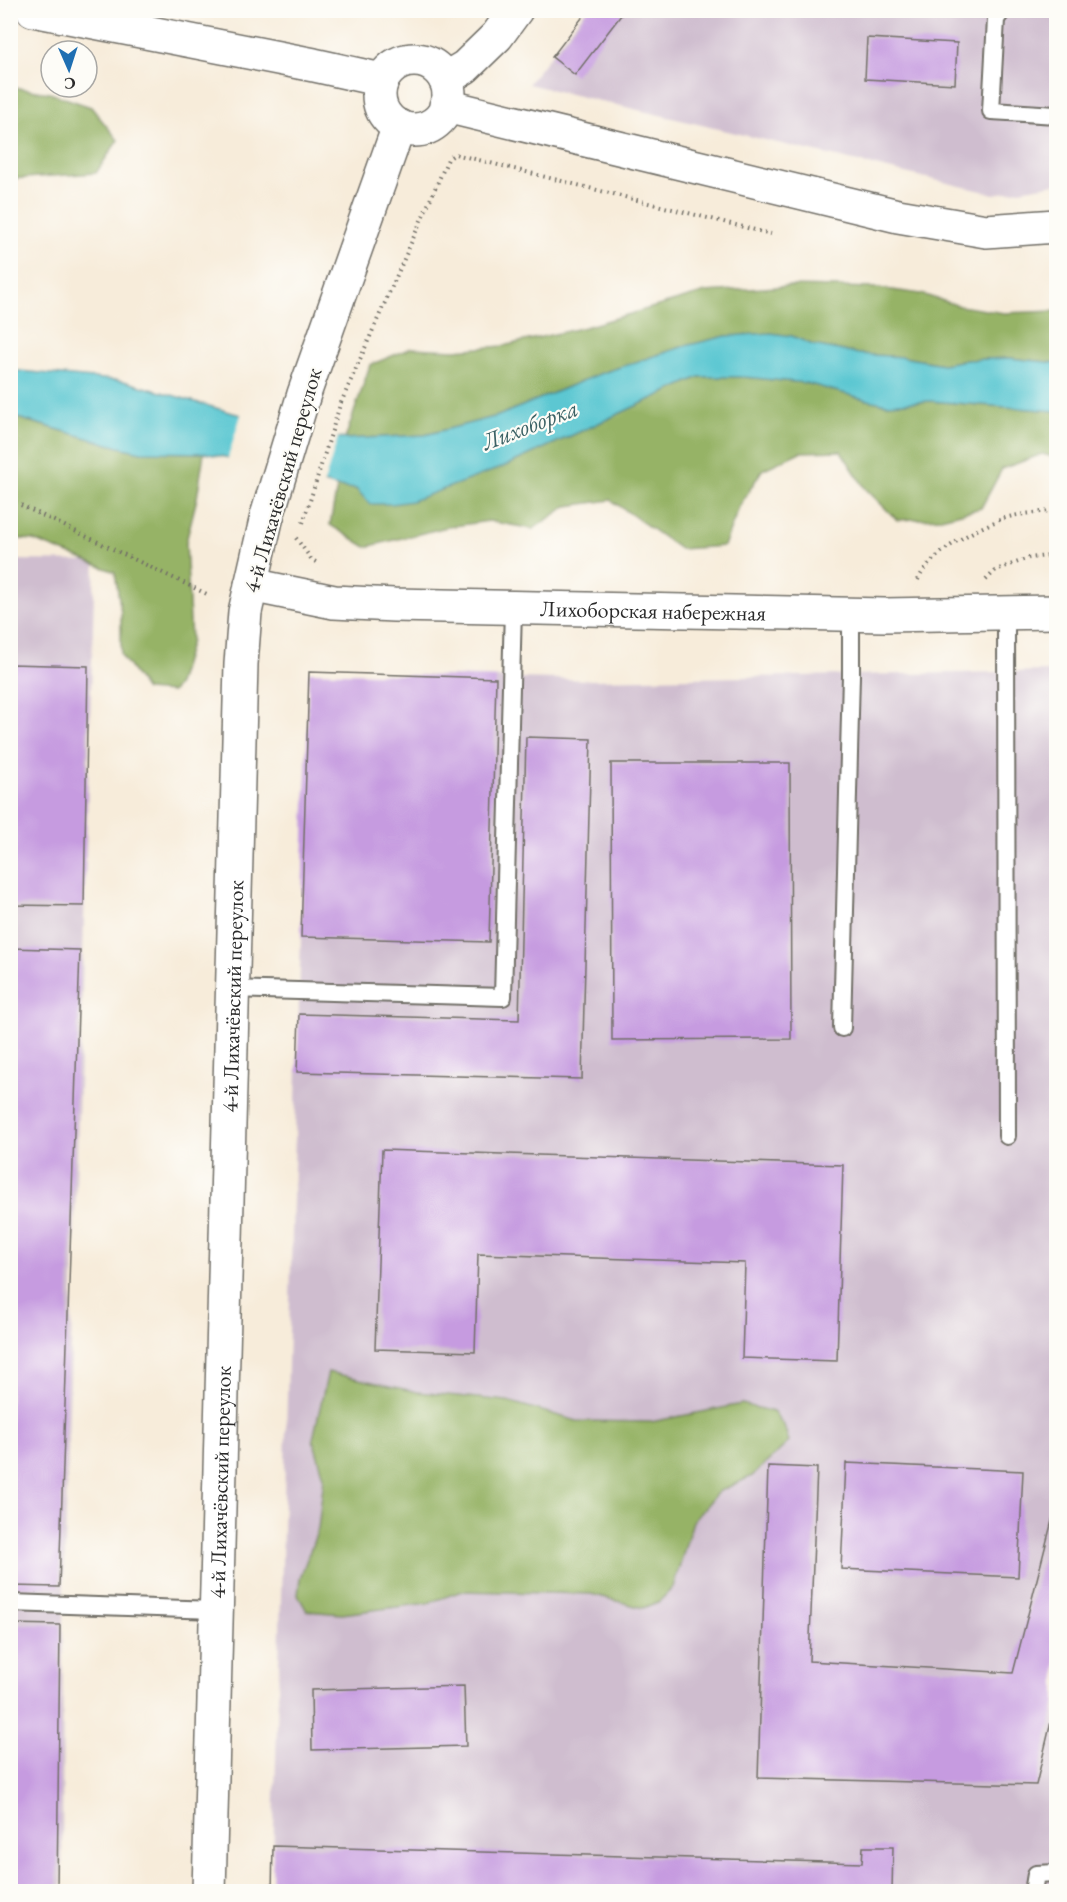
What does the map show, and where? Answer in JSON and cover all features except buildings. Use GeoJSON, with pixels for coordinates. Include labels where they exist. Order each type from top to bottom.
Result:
{"type":"FeatureCollection","features":[{"type":"Feature","properties":{"kind":"street"},"geometry":{"type":"LineString","coordinates":[[33,10],[382,80]]}},
{"type":"Feature","properties":{"kind":"street"},"geometry":{"type":"LineString","coordinates":[[446,93],[437,68],[426,62],[413,60],[400,63],[389,70],[382,80],[379,93],[381,106],[388,118],[399,126],[421,129],[432,124],[441,117],[446,93],[465,67],[497,36],[516,10]]}},
{"type":"Feature","properties":{"kind":"street"},"geometry":{"type":"LineString","coordinates":[[446,93],[898,216],[986,231],[1056,226]]}},
{"type":"Feature","properties":{"kind":"street","name":"4-й Лихачёвский переулок"},"geometry":{"type":"LineString","coordinates":[[209,1892],[244,612],[267,516],[304,394],[399,126]]}},
{"type":"Feature","properties":{"kind":"street","name":"Лихоборская набережная"},"geometry":{"type":"LineString","coordinates":[[251,585],[334,602],[851,615],[1056,612]]}},
{"type":"Feature","properties":{"kind":"lane"},"geometry":{"type":"LineString","coordinates":[[1003,10],[996,19],[991,111],[1056,115]]}},
{"type":"Feature","properties":{"kind":"lane"},"geometry":{"type":"LineString","coordinates":[[233,989],[502,997],[513,608]]}},
{"type":"Feature","properties":{"kind":"lane"},"geometry":{"type":"LineString","coordinates":[[1006,613],[1007,1136]]}},
{"type":"Feature","properties":{"kind":"lane"},"geometry":{"type":"LineString","coordinates":[[842,1028],[851,615]]}},
{"type":"Feature","properties":{"kind":"lane"},"geometry":{"type":"LineString","coordinates":[[10,1603],[215,1610]]}},
{"type":"Feature","properties":{"kind":"lane"},"geometry":{"type":"LineString","coordinates":[[1033,1892],[1036,1874],[1056,1873]]}},
{"type":"Feature","properties":{"kind":"path"},"geometry":{"type":"LineString","coordinates":[[302,527],[340,405],[448,159],[455,154],[771,234]]}},
{"type":"Feature","properties":{"kind":"path"},"geometry":{"type":"LineString","coordinates":[[10,500],[208,595]]}},
{"type":"Feature","properties":{"kind":"path"},"geometry":{"type":"LineString","coordinates":[[916,583],[920,574],[940,554],[969,535],[1006,518],[1056,510]]}},
{"type":"Feature","properties":{"kind":"path"},"geometry":{"type":"LineString","coordinates":[[983,584],[996,570],[1029,558],[1056,555]]}},
{"type":"Feature","properties":{"kind":"shaded area"},"geometry":{"type":"Polygon","coordinates":[[[585,11],[1056,11],[1056,184],[994,194],[528,84],[585,11]]]}},
{"type":"Feature","properties":{"kind":"shaded area"},"geometry":{"type":"Polygon","coordinates":[[[11,560],[95,561],[63,1611],[62,1891],[11,1892],[11,560]]]}},
{"type":"Feature","properties":{"kind":"shaded area"},"geometry":{"type":"Polygon","coordinates":[[[1056,671],[1056,1891],[272,1892],[309,672],[593,680],[1056,671]]]}},
{"type":"Feature","properties":{"kind":"green space"},"geometry":{"type":"Polygon","coordinates":[[[11,87],[39,91],[39,99],[68,99],[91,107],[118,140],[96,173],[11,179],[11,87]]]}},
{"type":"Feature","properties":{"kind":"green space"},"geometry":{"type":"Polygon","coordinates":[[[791,286],[878,288],[921,294],[960,306],[1004,313],[1056,311],[1056,363],[1009,358],[966,360],[943,364],[902,357],[859,354],[813,345],[792,336],[727,336],[685,346],[599,374],[498,416],[425,435],[345,439],[370,365],[411,348],[455,350],[503,346],[585,327],[706,292],[791,286]]]}},
{"type":"Feature","properties":{"kind":"green space"},"geometry":{"type":"Polygon","coordinates":[[[699,377],[743,377],[806,383],[887,404],[930,401],[1056,411],[1056,458],[1042,454],[1002,469],[981,508],[941,518],[897,520],[865,488],[841,451],[800,452],[762,470],[739,507],[724,546],[680,549],[611,500],[567,506],[533,529],[489,521],[447,527],[366,547],[330,525],[337,487],[356,489],[503,467],[699,377]]]}},
{"type":"Feature","properties":{"kind":"green space"},"geometry":{"type":"Polygon","coordinates":[[[10,416],[141,452],[204,453],[197,498],[186,542],[191,641],[178,684],[172,692],[146,690],[121,655],[121,613],[115,572],[33,540],[11,538],[10,416]]]}},
{"type":"Feature","properties":{"kind":"green space"},"geometry":{"type":"Polygon","coordinates":[[[328,1372],[417,1392],[507,1401],[577,1421],[651,1422],[742,1404],[773,1412],[784,1425],[789,1442],[752,1476],[718,1492],[693,1521],[673,1587],[660,1601],[643,1608],[591,1594],[462,1591],[428,1603],[342,1614],[307,1611],[298,1595],[300,1578],[318,1529],[324,1477],[313,1439],[328,1372]]]}},
{"type":"Feature","properties":{"kind":"water","name":"Лихоборка"},"geometry":{"type":"Polygon","coordinates":[[[771,333],[792,336],[813,345],[859,354],[902,357],[943,364],[966,360],[1009,358],[1056,363],[1056,411],[930,401],[887,404],[806,383],[743,377],[699,377],[503,467],[412,501],[392,504],[370,504],[356,489],[337,487],[225,457],[204,453],[141,452],[11,416],[10,370],[124,381],[233,413],[345,439],[425,435],[498,416],[599,374],[685,346],[726,336],[771,333]]]}},
{"type":"Feature","properties":{"kind":"pier"},"geometry":{"type":"Polygon","coordinates":[[[242,412],[339,434],[323,486],[227,461],[242,412]]]}}]}
